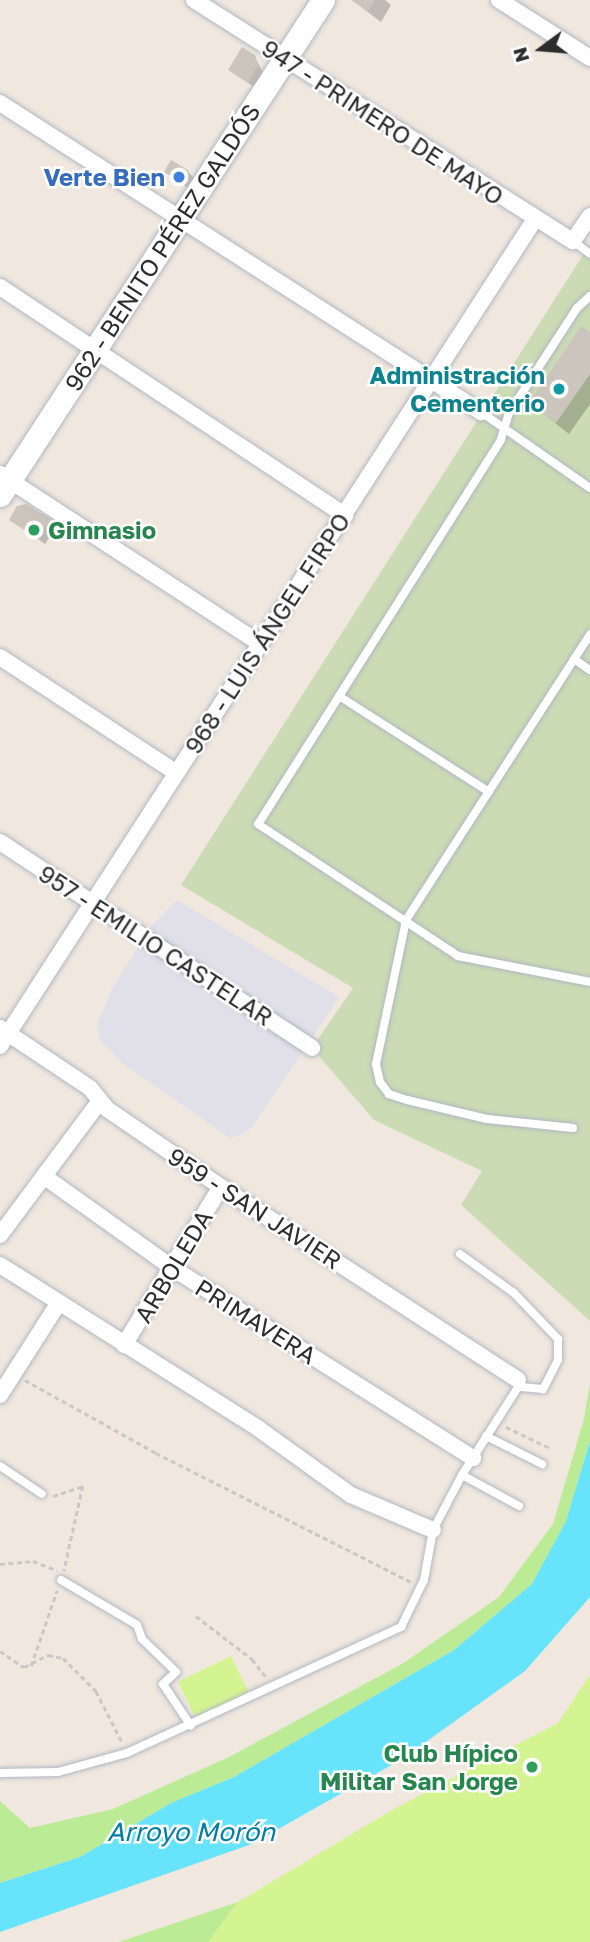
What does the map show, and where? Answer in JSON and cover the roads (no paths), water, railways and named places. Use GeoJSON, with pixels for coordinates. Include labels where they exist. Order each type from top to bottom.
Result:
{"type":"FeatureCollection","features":[{"type":"Feature","properties":{"kind":"main road","name":"962 - BENITO PÉREZ GALDÓS"},"geometry":{"type":"LineString","coordinates":[[3,483],[95,349],[324,0]]}},
{"type":"Feature","properties":{"kind":"street","name":"947 - PRIMERO DE MAYO"},"geometry":{"type":"LineString","coordinates":[[194,0],[573,241]]}},
{"type":"Feature","properties":{"kind":"street"},"geometry":{"type":"LineString","coordinates":[[499,0],[590,58]]}},
{"type":"Feature","properties":{"kind":"street"},"geometry":{"type":"LineString","coordinates":[[0,103],[481,412]]}},
{"type":"Feature","properties":{"kind":"street"},"geometry":{"type":"LineString","coordinates":[[573,241],[590,216]]}},
{"type":"Feature","properties":{"kind":"street","name":"968 - LUIS ÁNGEL FIRPO"},"geometry":{"type":"LineString","coordinates":[[3,1036],[345,515],[535,219]]}},
{"type":"Feature","properties":{"kind":"street"},"geometry":{"type":"LineString","coordinates":[[0,287],[345,515]]}},
{"type":"Feature","properties":{"kind":"street"},"geometry":{"type":"LineString","coordinates":[[3,483],[261,644]]}},
{"type":"Feature","properties":{"kind":"street"},"geometry":{"type":"LineString","coordinates":[[0,657],[175,772]]}},
{"type":"Feature","properties":{"kind":"street","name":"957 - EMILIO CASTELAR"},"geometry":{"type":"LineString","coordinates":[[0,842],[312,1048]]}},
{"type":"Feature","properties":{"kind":"street","name":"959 - SAN JAVIER"},"geometry":{"type":"LineString","coordinates":[[3,1036],[90,1088],[100,1101],[220,1187],[518,1384]]}},
{"type":"Feature","properties":{"kind":"street"},"geometry":{"type":"LineString","coordinates":[[2,1227],[45,1177],[100,1101]]}},
{"type":"Feature","properties":{"kind":"street","name":"PRIMAVERA"},"geometry":{"type":"LineString","coordinates":[[45,1177],[174,1269],[473,1458]]}},
{"type":"Feature","properties":{"kind":"street","name":"ARBOLEDA"},"geometry":{"type":"LineString","coordinates":[[124,1345],[174,1269],[220,1187]]}},
{"type":"Feature","properties":{"kind":"street"},"geometry":{"type":"LineString","coordinates":[[0,1265],[259,1429],[351,1495],[433,1530]]}},
{"type":"Feature","properties":{"kind":"street"},"geometry":{"type":"LineString","coordinates":[[0,1395],[58,1304]]}},
{"type":"Feature","properties":{"kind":"lane"},"geometry":{"type":"LineString","coordinates":[[573,241],[590,254]]}},
{"type":"Feature","properties":{"kind":"lane"},"geometry":{"type":"LineString","coordinates":[[590,296],[509,412],[505,430],[258,824],[473,961],[590,982]]}},
{"type":"Feature","properties":{"kind":"lane"},"geometry":{"type":"LineString","coordinates":[[481,412],[590,488]]}},
{"type":"Feature","properties":{"kind":"lane"},"geometry":{"type":"LineString","coordinates":[[573,1128],[460,1113],[389,1094],[380,1082],[376,1064],[406,920],[590,634]]}},
{"type":"Feature","properties":{"kind":"lane"},"geometry":{"type":"LineString","coordinates":[[574,659],[590,670]]}},
{"type":"Feature","properties":{"kind":"lane"},"geometry":{"type":"LineString","coordinates":[[339,696],[489,792]]}},
{"type":"Feature","properties":{"kind":"lane"},"geometry":{"type":"LineString","coordinates":[[0,1773],[58,1772],[127,1753],[274,1688],[401,1627],[423,1584],[433,1530],[462,1475],[518,1384],[544,1389],[558,1360],[558,1339],[514,1293],[460,1254]]}},
{"type":"Feature","properties":{"kind":"lane"},"geometry":{"type":"LineString","coordinates":[[486,1436],[542,1464]]}},
{"type":"Feature","properties":{"kind":"lane"},"geometry":{"type":"LineString","coordinates":[[0,1465],[42,1494]]}},
{"type":"Feature","properties":{"kind":"lane"},"geometry":{"type":"LineString","coordinates":[[462,1475],[519,1506]]}},
{"type":"Feature","properties":{"kind":"lane"},"geometry":{"type":"LineString","coordinates":[[62,1577],[137,1625],[142,1639],[176,1672],[163,1684],[191,1726]]}},
{"type":"Feature","properties":{"kind":"water","name":"Arroyo Morón"},"geometry":{"type":"Polygon","coordinates":[[[590,1441],[590,1597],[525,1671],[402,1759],[252,1844],[0,1932],[0,1883],[80,1857],[171,1803],[234,1777],[454,1650],[532,1584],[566,1521],[590,1441]]]}},
{"type":"Feature","properties":{"kind":"place","name":"Verte Bien"},"geometry":{"type":"Point","coordinates":[179,177]}},
{"type":"Feature","properties":{"kind":"place","name":"Administración Cementerio"},"geometry":{"type":"Point","coordinates":[559,389]}},
{"type":"Feature","properties":{"kind":"place","name":"Gimnasio"},"geometry":{"type":"Point","coordinates":[34,530]}},
{"type":"Feature","properties":{"kind":"place","name":"Club Hípico Militar San Jorge"},"geometry":{"type":"Point","coordinates":[532,1767]}}]}
